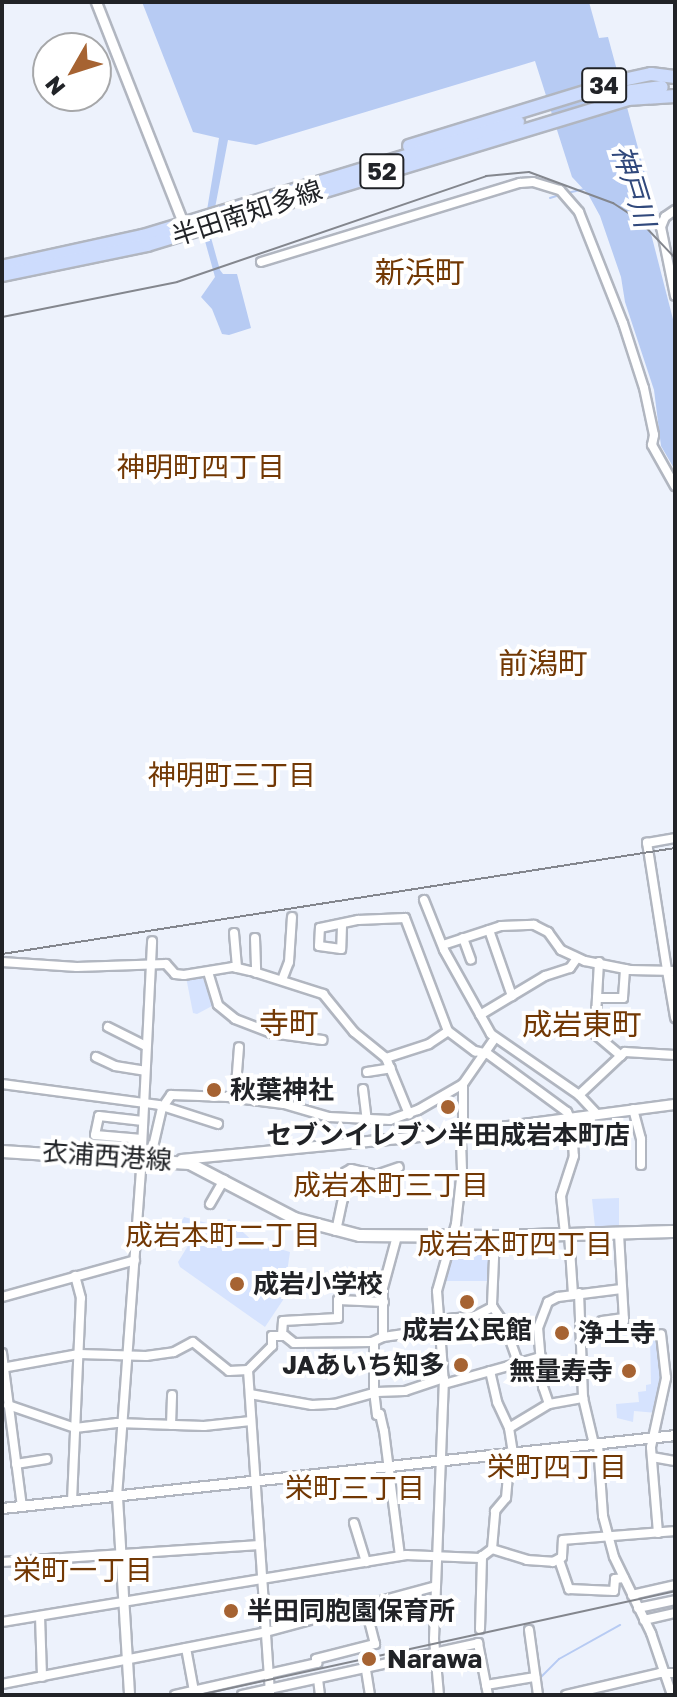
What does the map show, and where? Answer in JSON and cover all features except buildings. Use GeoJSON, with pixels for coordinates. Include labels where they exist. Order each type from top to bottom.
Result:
{"type":"FeatureCollection","features":[{"type":"Feature","properties":{"kind":"main road","name":"34"},"geometry":{"type":"LineString","coordinates":[[538,115],[643,74],[675,77]]}},
{"type":"Feature","properties":{"kind":"main road","name":"半田南知多線"},"geometry":{"type":"LineString","coordinates":[[223,216],[314,182],[538,115],[675,87]]}},
{"type":"Feature","properties":{"kind":"main road","name":"半田南知多線"},"geometry":{"type":"LineString","coordinates":[[627,95],[675,96]]}},
{"type":"Feature","properties":{"kind":"main road","name":"半田南知多線"},"geometry":{"type":"LineString","coordinates":[[2,276],[96,248],[190,227],[538,115]]}},
{"type":"Feature","properties":{"kind":"main road","name":"半田南知多線"},"geometry":{"type":"LineString","coordinates":[[2,265],[29,266]]}},
{"type":"Feature","properties":{"kind":"main road","name":"衣浦西港線"},"geometry":{"type":"LineString","coordinates":[[2,1151],[65,1152],[203,1162],[224,1180],[294,1218],[336,1231],[397,1236],[675,1231]]}},
{"type":"Feature","properties":{"kind":"street"},"geometry":{"type":"LineString","coordinates":[[96,2],[190,227]]}},
{"type":"Feature","properties":{"kind":"street"},"geometry":{"type":"LineString","coordinates":[[261,262],[520,183],[533,182],[560,190],[579,212],[623,323],[644,388],[654,435],[652,445],[675,486]]}},
{"type":"Feature","properties":{"kind":"street"},"geometry":{"type":"LineString","coordinates":[[675,210],[665,217],[661,227],[675,296]]}},
{"type":"Feature","properties":{"kind":"street"},"geometry":{"type":"LineString","coordinates":[[675,838],[647,843],[671,971],[675,1017]]}},
{"type":"Feature","properties":{"kind":"street"},"geometry":{"type":"LineString","coordinates":[[424,900],[443,945],[495,1038],[579,1095],[596,1113]]}},
{"type":"Feature","properties":{"kind":"street"},"geometry":{"type":"LineString","coordinates":[[282,980],[289,962],[292,917]]}},
{"type":"Feature","properties":{"kind":"street"},"geometry":{"type":"LineString","coordinates":[[342,926],[358,920],[405,918],[448,1031],[561,1105],[570,1117],[574,1156],[561,1196],[576,1294],[583,1398],[596,1444],[603,1516],[624,1578],[644,1620],[672,1695]]}},
{"type":"Feature","properties":{"kind":"street"},"geometry":{"type":"LineString","coordinates":[[443,945],[512,924],[534,925],[548,932],[561,950],[577,958],[625,969],[671,971]]}},
{"type":"Feature","properties":{"kind":"street"},"geometry":{"type":"LineString","coordinates":[[489,930],[512,996]]}},
{"type":"Feature","properties":{"kind":"street"},"geometry":{"type":"LineString","coordinates":[[234,933],[237,968]]}},
{"type":"Feature","properties":{"kind":"street"},"geometry":{"type":"LineString","coordinates":[[255,938],[256,973]]}},
{"type":"Feature","properties":{"kind":"street"},"geometry":{"type":"LineString","coordinates":[[463,938],[471,960]]}},
{"type":"Feature","properties":{"kind":"street"},"geometry":{"type":"LineString","coordinates":[[146,1160],[142,1139],[152,941]]}},
{"type":"Feature","properties":{"kind":"street"},"geometry":{"type":"LineString","coordinates":[[480,1015],[545,976],[570,968],[577,958]]}},
{"type":"Feature","properties":{"kind":"street"},"geometry":{"type":"LineString","coordinates":[[2,962],[77,967],[166,964],[175,974],[237,968],[323,994],[354,1032],[386,1058],[409,1114]]}},
{"type":"Feature","properties":{"kind":"street"},"geometry":{"type":"LineString","coordinates":[[599,962],[595,1034],[621,1056]]}},
{"type":"Feature","properties":{"kind":"street"},"geometry":{"type":"LineString","coordinates":[[597,998],[623,998],[625,969]]}},
{"type":"Feature","properties":{"kind":"street"},"geometry":{"type":"LineString","coordinates":[[208,972],[218,1005],[235,1019],[271,1033],[323,1040]]}},
{"type":"Feature","properties":{"kind":"street"},"geometry":{"type":"LineString","coordinates":[[108,1027],[146,1046]]}},
{"type":"Feature","properties":{"kind":"street"},"geometry":{"type":"LineString","coordinates":[[386,1058],[429,1044],[448,1031]]}},
{"type":"Feature","properties":{"kind":"street"},"geometry":{"type":"LineString","coordinates":[[439,1695],[435,1655],[436,1586],[444,1381],[437,1291],[451,1236],[462,1170],[463,1084],[482,1052],[495,1038]]}},
{"type":"Feature","properties":{"kind":"street"},"geometry":{"type":"LineString","coordinates":[[235,1098],[239,1047]]}},
{"type":"Feature","properties":{"kind":"street"},"geometry":{"type":"LineString","coordinates":[[579,1095],[621,1056],[636,1051],[675,1055]]}},
{"type":"Feature","properties":{"kind":"street"},"geometry":{"type":"LineString","coordinates":[[96,1057],[115,1066],[145,1071]]}},
{"type":"Feature","properties":{"kind":"street"},"geometry":{"type":"LineString","coordinates":[[367,1072],[391,1068]]}},
{"type":"Feature","properties":{"kind":"street"},"geometry":{"type":"LineString","coordinates":[[2,1084],[144,1102],[218,1124]]}},
{"type":"Feature","properties":{"kind":"street"},"geometry":{"type":"LineString","coordinates":[[129,1695],[117,1497],[121,1423],[146,1160],[163,1106],[171,1095],[204,1094],[367,1120],[390,1120],[409,1114],[463,1084]]}},
{"type":"Feature","properties":{"kind":"street"},"geometry":{"type":"LineString","coordinates":[[363,1089],[367,1120]]}},
{"type":"Feature","properties":{"kind":"street"},"geometry":{"type":"LineString","coordinates":[[203,1162],[675,1104]]}},
{"type":"Feature","properties":{"kind":"street"},"geometry":{"type":"LineString","coordinates":[[633,1109],[641,1139],[641,1165]]}},
{"type":"Feature","properties":{"kind":"street"},"geometry":{"type":"LineString","coordinates":[[142,1139],[95,1135],[99,1116],[143,1121]]}},
{"type":"Feature","properties":{"kind":"street"},"geometry":{"type":"LineString","coordinates":[[390,1120],[393,1139]]}},
{"type":"Feature","properties":{"kind":"street"},"geometry":{"type":"LineString","coordinates":[[336,1231],[343,1199],[342,1174],[351,1169],[376,1175],[399,1167]]}},
{"type":"Feature","properties":{"kind":"street"},"geometry":{"type":"LineString","coordinates":[[210,1204],[224,1180]]}},
{"type":"Feature","properties":{"kind":"street"},"geometry":{"type":"LineString","coordinates":[[602,1321],[624,1320],[619,1234]]}},
{"type":"Feature","properties":{"kind":"street"},"geometry":{"type":"LineString","coordinates":[[397,1236],[383,1288],[374,1393],[384,1431],[400,1556]]}},
{"type":"Feature","properties":{"kind":"street"},"geometry":{"type":"LineString","coordinates":[[495,1236],[493,1307],[504,1323],[518,1362]]}},
{"type":"Feature","properties":{"kind":"street"},"geometry":{"type":"LineString","coordinates":[[2,1297],[135,1260]]}},
{"type":"Feature","properties":{"kind":"street"},"geometry":{"type":"LineString","coordinates":[[72,1501],[81,1298],[75,1276]]}},
{"type":"Feature","properties":{"kind":"street"},"geometry":{"type":"LineString","coordinates":[[549,1404],[538,1324],[546,1314],[548,1302],[576,1294],[622,1289]]}},
{"type":"Feature","properties":{"kind":"street"},"geometry":{"type":"LineString","coordinates":[[282,1335],[283,1321],[338,1318],[338,1300],[384,1302]]}},
{"type":"Feature","properties":{"kind":"street"},"geometry":{"type":"LineString","coordinates":[[3,1368],[79,1354],[127,1357],[174,1352],[193,1342],[229,1371],[248,1370],[272,1346],[272,1336],[282,1335],[294,1343],[379,1340],[475,1316],[493,1307]]}},
{"type":"Feature","properties":{"kind":"street"},"geometry":{"type":"LineString","coordinates":[[658,1533],[653,1437],[670,1378],[661,1334]]}},
{"type":"Feature","properties":{"kind":"street"},"geometry":{"type":"LineString","coordinates":[[2,1353],[22,1506]]}},
{"type":"Feature","properties":{"kind":"street"},"geometry":{"type":"LineString","coordinates":[[250,1394],[318,1405],[347,1402],[374,1393],[405,1391],[541,1357]]}},
{"type":"Feature","properties":{"kind":"street"},"geometry":{"type":"LineString","coordinates":[[248,1370],[270,1692]]}},
{"type":"Feature","properties":{"kind":"street"},"geometry":{"type":"LineString","coordinates":[[490,1371],[497,1402],[509,1428],[512,1453],[506,1498],[495,1511],[492,1549]]}},
{"type":"Feature","properties":{"kind":"street"},"geometry":{"type":"LineString","coordinates":[[171,1425],[172,1395]]}},
{"type":"Feature","properties":{"kind":"street"},"geometry":{"type":"LineString","coordinates":[[509,1428],[549,1404],[583,1398]]}},
{"type":"Feature","properties":{"kind":"street"},"geometry":{"type":"LineString","coordinates":[[8,1405],[75,1428],[121,1423],[171,1425],[251,1421]]}},
{"type":"Feature","properties":{"kind":"street"},"geometry":{"type":"LineString","coordinates":[[2,1508],[675,1435]]}},
{"type":"Feature","properties":{"kind":"street"},"geometry":{"type":"LineString","coordinates":[[652,1457],[675,1461]]}},
{"type":"Feature","properties":{"kind":"street"},"geometry":{"type":"LineString","coordinates":[[16,1464],[47,1459]]}},
{"type":"Feature","properties":{"kind":"street"},"geometry":{"type":"LineString","coordinates":[[354,1523],[366,1562]]}},
{"type":"Feature","properties":{"kind":"street"},"geometry":{"type":"LineString","coordinates":[[624,1578],[615,1579],[614,1591],[569,1589],[559,1560],[563,1540],[675,1531]]}},
{"type":"Feature","properties":{"kind":"street"},"geometry":{"type":"LineString","coordinates":[[2,1562],[259,1545]]}},
{"type":"Feature","properties":{"kind":"street"},"geometry":{"type":"LineString","coordinates":[[2,1622],[400,1556],[482,1556],[492,1549]]}},
{"type":"Feature","properties":{"kind":"street"},"geometry":{"type":"LineString","coordinates":[[492,1549],[527,1560],[559,1560]]}},
{"type":"Feature","properties":{"kind":"street"},"geometry":{"type":"LineString","coordinates":[[480,1629],[482,1556]]}},
{"type":"Feature","properties":{"kind":"street"},"geometry":{"type":"LineString","coordinates":[[632,1595],[675,1585]]}},
{"type":"Feature","properties":{"kind":"street"},"geometry":{"type":"LineString","coordinates":[[2,1684],[266,1632],[436,1586]]}},
{"type":"Feature","properties":{"kind":"street"},"geometry":{"type":"LineString","coordinates":[[638,1608],[675,1600]]}},
{"type":"Feature","properties":{"kind":"street"},"geometry":{"type":"LineString","coordinates":[[175,1695],[269,1674],[375,1644],[365,1605]]}},
{"type":"Feature","properties":{"kind":"street"},"geometry":{"type":"LineString","coordinates":[[644,1620],[675,1613]]}},
{"type":"Feature","properties":{"kind":"street"},"geometry":{"type":"LineString","coordinates":[[40,1616],[42,1677]]}},
{"type":"Feature","properties":{"kind":"street"},"geometry":{"type":"LineString","coordinates":[[529,1630],[538,1695]]}},
{"type":"Feature","properties":{"kind":"street"},"geometry":{"type":"LineString","coordinates":[[242,1695],[270,1692],[478,1643],[488,1695]]}},
{"type":"Feature","properties":{"kind":"street"},"geometry":{"type":"LineString","coordinates":[[186,1648],[194,1691]]}},
{"type":"Feature","properties":{"kind":"street"},"geometry":{"type":"LineString","coordinates":[[366,1670],[370,1695]]}},
{"type":"Feature","properties":{"kind":"street"},"geometry":{"type":"LineString","coordinates":[[566,1695],[675,1673]]}},
{"type":"Feature","properties":{"kind":"street"},"geometry":{"type":"LineString","coordinates":[[486,1685],[535,1677]]}},
{"type":"Feature","properties":{"kind":"street"},"geometry":{"type":"LineString","coordinates":[[318,1679],[320,1695]]}},
{"type":"Feature","properties":{"kind":"shaded area"},"geometry":{"type":"Polygon","coordinates":[[[202,976],[214,1005],[197,1014],[193,1013],[186,977],[202,976]]]}},
{"type":"Feature","properties":{"kind":"shaded area"},"geometry":{"type":"Polygon","coordinates":[[[619,1198],[619,1227],[595,1227],[592,1199],[619,1198]]]}},
{"type":"Feature","properties":{"kind":"shaded area"},"geometry":{"type":"Polygon","coordinates":[[[184,1217],[222,1227],[229,1219],[262,1250],[267,1245],[290,1252],[283,1300],[265,1327],[180,1267],[178,1262],[194,1236],[180,1225],[184,1217]]]}},
{"type":"Feature","properties":{"kind":"shaded area"},"geometry":{"type":"Polygon","coordinates":[[[457,1243],[494,1248],[491,1281],[443,1281],[457,1243]]]}},
{"type":"Feature","properties":{"kind":"shaded area"},"geometry":{"type":"Polygon","coordinates":[[[650,1339],[662,1344],[663,1378],[657,1413],[634,1411],[633,1422],[617,1418],[616,1404],[639,1402],[638,1392],[646,1391],[646,1385],[651,1384],[650,1339]]]}},
{"type":"Feature","properties":{"kind":"water","name":"神戸川"},"geometry":{"type":"Polygon","coordinates":[[[142,2],[589,2],[599,38],[608,37],[654,207],[648,222],[675,327],[675,470],[661,446],[654,390],[625,302],[621,277],[600,216],[588,194],[572,177],[535,61],[256,145],[228,140],[210,234],[220,270],[223,274],[237,274],[251,328],[222,334],[212,309],[201,297],[215,277],[203,234],[219,138],[193,132],[142,2]]]}},
{"type":"Feature","properties":{"kind":"waterway"},"geometry":{"type":"LineString","coordinates":[[567,193],[584,189]]}},
{"type":"Feature","properties":{"kind":"waterway"},"geometry":{"type":"LineString","coordinates":[[550,198],[560,195]]}},
{"type":"Feature","properties":{"kind":"waterway"},"geometry":{"type":"LineString","coordinates":[[540,1678],[559,1659],[620,1625]]}},
{"type":"Feature","properties":{"kind":"railway"},"geometry":{"type":"LineString","coordinates":[[2,317],[177,282],[486,176],[529,172],[613,203],[638,219],[675,258]]}},
{"type":"Feature","properties":{"kind":"railway"},"geometry":{"type":"LineString","coordinates":[[2,954],[675,848]]}},
{"type":"Feature","properties":{"kind":"railway"},"geometry":{"type":"LineString","coordinates":[[199,1695],[675,1591]]}},
{"type":"Feature","properties":{"kind":"place","name":"秋葉神社"},"geometry":{"type":"Point","coordinates":[214,1090]}},
{"type":"Feature","properties":{"kind":"place","name":"セブンイレブン半田成岩本町店"},"geometry":{"type":"Point","coordinates":[448,1107]}},
{"type":"Feature","properties":{"kind":"place","name":"成岩小学校"},"geometry":{"type":"Point","coordinates":[237,1284]}},
{"type":"Feature","properties":{"kind":"place","name":"成岩公民館"},"geometry":{"type":"Point","coordinates":[467,1302]}},
{"type":"Feature","properties":{"kind":"place","name":"浄土寺"},"geometry":{"type":"Point","coordinates":[562,1333]}},
{"type":"Feature","properties":{"kind":"place","name":"JAあいち知多"},"geometry":{"type":"Point","coordinates":[461,1365]}},
{"type":"Feature","properties":{"kind":"place","name":"無量寿寺"},"geometry":{"type":"Point","coordinates":[629,1371]}},
{"type":"Feature","properties":{"kind":"place","name":"半田同胞園保育所"},"geometry":{"type":"Point","coordinates":[231,1611]}},
{"type":"Feature","properties":{"kind":"place","name":"Narawa"},"geometry":{"type":"Point","coordinates":[369,1659]}},
{"type":"Feature","properties":{"kind":"district","name":"新浜町"},"geometry":{"type":"Point","coordinates":[420,272]}},
{"type":"Feature","properties":{"kind":"district","name":"神明町四丁目"},"geometry":{"type":"Point","coordinates":[201,467]}},
{"type":"Feature","properties":{"kind":"district","name":"前潟町"},"geometry":{"type":"Point","coordinates":[543,663]}},
{"type":"Feature","properties":{"kind":"district","name":"神明町三丁目"},"geometry":{"type":"Point","coordinates":[232,775]}},
{"type":"Feature","properties":{"kind":"district","name":"寺町"},"geometry":{"type":"Point","coordinates":[289,1023]}},
{"type":"Feature","properties":{"kind":"district","name":"成岩東町"},"geometry":{"type":"Point","coordinates":[582,1024]}},
{"type":"Feature","properties":{"kind":"district","name":"成岩本町三丁目"},"geometry":{"type":"Point","coordinates":[391,1185]}},
{"type":"Feature","properties":{"kind":"district","name":"成岩本町二丁目"},"geometry":{"type":"Point","coordinates":[223,1235]}},
{"type":"Feature","properties":{"kind":"district","name":"成岩本町四丁目"},"geometry":{"type":"Point","coordinates":[515,1244]}},
{"type":"Feature","properties":{"kind":"district","name":"栄町四丁目"},"geometry":{"type":"Point","coordinates":[557,1467]}},
{"type":"Feature","properties":{"kind":"district","name":"栄町三丁目"},"geometry":{"type":"Point","coordinates":[355,1488]}},
{"type":"Feature","properties":{"kind":"district","name":"栄町一丁目"},"geometry":{"type":"Point","coordinates":[83,1570]}}]}
